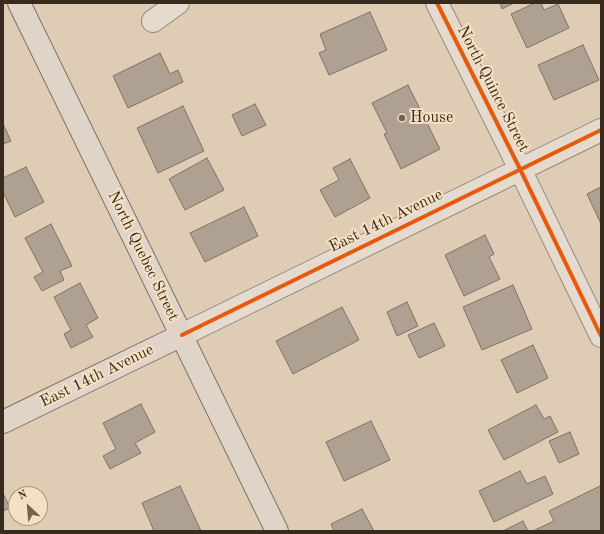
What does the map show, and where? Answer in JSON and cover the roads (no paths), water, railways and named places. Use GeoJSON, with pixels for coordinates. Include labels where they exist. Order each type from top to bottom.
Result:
{"type":"FeatureCollection","features":[{"type":"Feature","properties":{"kind":"main road","name":"North Quebec Street"},"geometry":{"type":"LineString","coordinates":[[19,3],[277,531]]}},
{"type":"Feature","properties":{"kind":"main road","name":"East 14th Avenue"},"geometry":{"type":"LineString","coordinates":[[3,422],[182,335]]}},
{"type":"Feature","properties":{"kind":"street"},"geometry":{"type":"LineString","coordinates":[[153,21],[178,3]]}},
{"type":"Feature","properties":{"kind":"street","name":"North Quince Street"},"geometry":{"type":"LineString","coordinates":[[437,3],[601,336]]}},
{"type":"Feature","properties":{"kind":"street","name":"East 14th Avenue"},"geometry":{"type":"LineString","coordinates":[[182,335],[601,130]]}},
{"type":"Feature","properties":{"kind":"place","name":"House"},"geometry":{"type":"Point","coordinates":[402,118]}}]}
